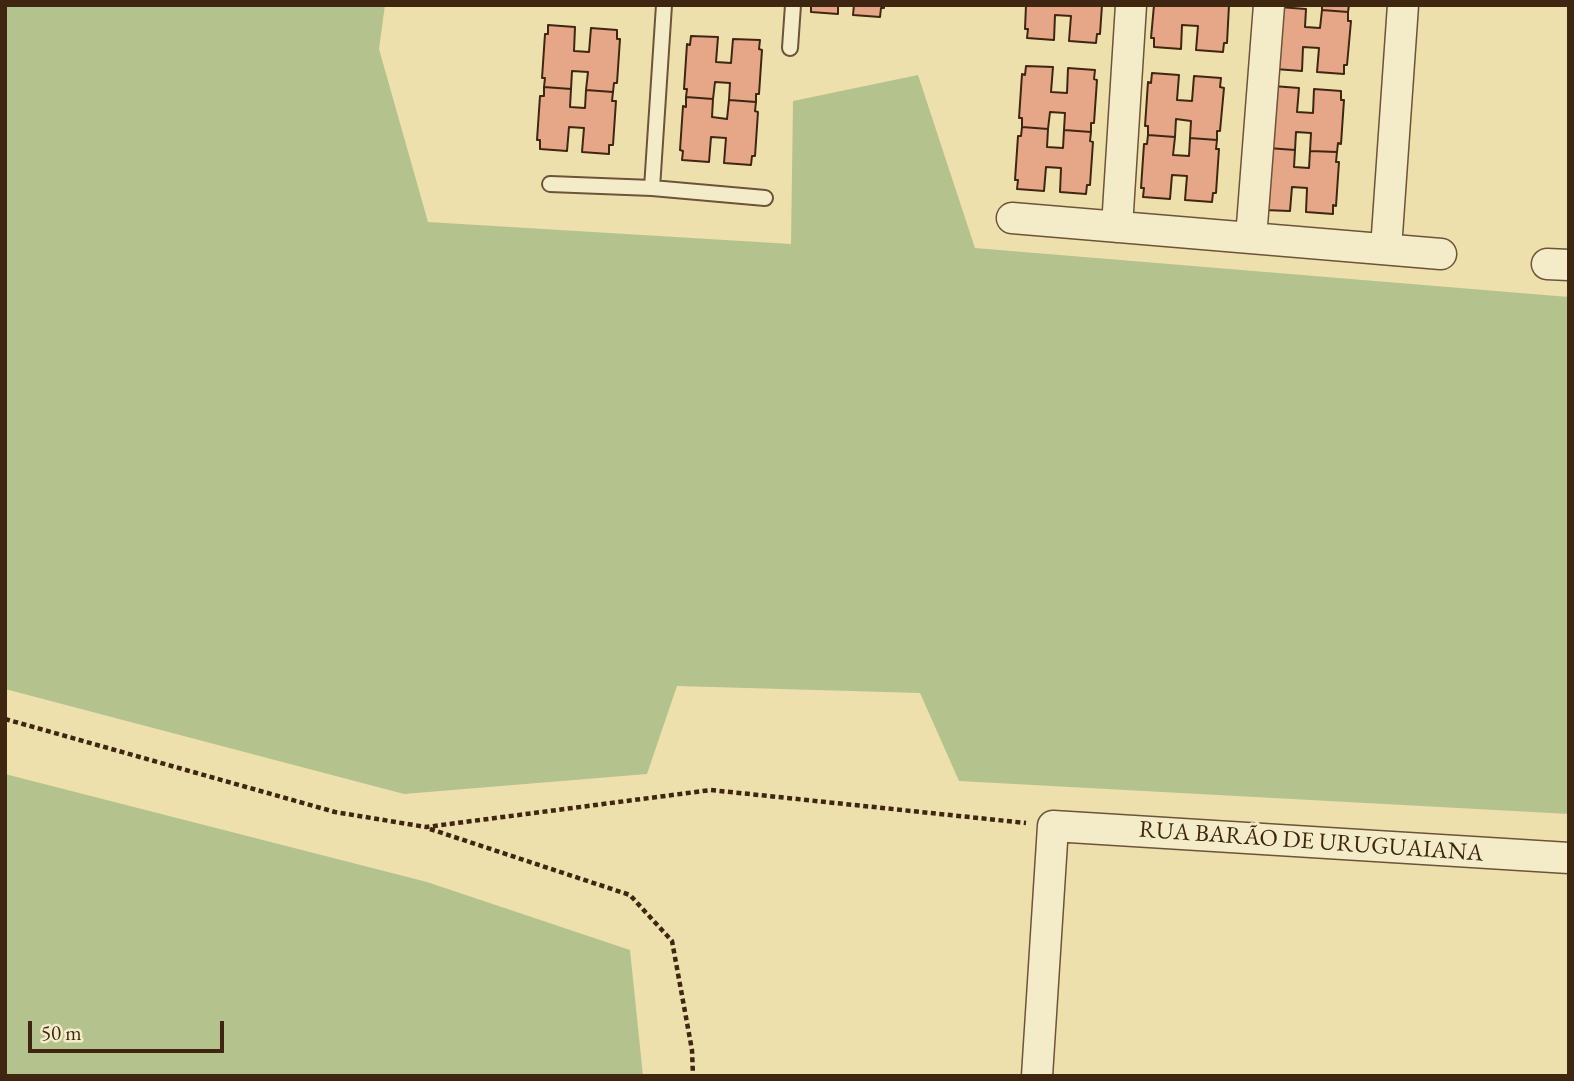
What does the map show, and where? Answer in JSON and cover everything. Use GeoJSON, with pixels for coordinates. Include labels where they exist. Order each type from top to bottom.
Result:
{"type":"FeatureCollection","features":[{"type":"Feature","properties":{"kind":"street"},"geometry":{"type":"LineString","coordinates":[[1117,227],[1131,5]]}},
{"type":"Feature","properties":{"kind":"street"},"geometry":{"type":"LineString","coordinates":[[1251,238],[1269,5]]}},
{"type":"Feature","properties":{"kind":"street"},"geometry":{"type":"LineString","coordinates":[[1386,249],[1403,5]]}},
{"type":"Feature","properties":{"kind":"street"},"geometry":{"type":"LineString","coordinates":[[1012,218],[1441,254]]}},
{"type":"Feature","properties":{"kind":"street"},"geometry":{"type":"LineString","coordinates":[[1037,1076],[1053,826]]}},
{"type":"Feature","properties":{"kind":"street","name":"RUA BARÃO DE URUGUAIANA"},"geometry":{"type":"LineString","coordinates":[[1053,826],[1569,858]]}},
{"type":"Feature","properties":{"kind":"lane"},"geometry":{"type":"LineString","coordinates":[[652,188],[664,5]]}},
{"type":"Feature","properties":{"kind":"lane"},"geometry":{"type":"LineString","coordinates":[[790,48],[793,5]]}},
{"type":"Feature","properties":{"kind":"lane"},"geometry":{"type":"LineString","coordinates":[[551,184],[652,188],[765,198]]}},
{"type":"Feature","properties":{"kind":"path"},"geometry":{"type":"LineString","coordinates":[[5,719],[335,812],[426,827],[630,895],[672,941],[692,1050],[693,1076]]}},
{"type":"Feature","properties":{"kind":"path"},"geometry":{"type":"LineString","coordinates":[[426,827],[710,790],[1053,826]]}},
{"type":"Feature","properties":{"kind":"green space"},"geometry":{"type":"Polygon","coordinates":[[[5,5],[385,5],[379,49],[428,222],[791,244],[793,101],[918,75],[975,248],[1569,297],[1569,814],[959,781],[920,693],[677,686],[647,774],[404,794],[5,689],[5,5]]]}},
{"type":"Feature","properties":{"kind":"green space"},"geometry":{"type":"Polygon","coordinates":[[[5,774],[427,882],[630,950],[643,1076],[5,1076],[5,774]]]}},
{"type":"Feature","properties":{"kind":"building"},"geometry":{"type":"Polygon","coordinates":[[[811,5],[838,5],[838,14],[811,12],[811,5]]]}},
{"type":"Feature","properties":{"kind":"building"},"geometry":{"type":"Polygon","coordinates":[[[854,5],[884,5],[884,8],[881,8],[880,17],[853,15],[854,5]]]}},
{"type":"Feature","properties":{"kind":"building"},"geometry":{"type":"Polygon","coordinates":[[[1026,5],[1102,5],[1100,34],[1097,34],[1096,43],[1069,41],[1071,16],[1055,15],[1054,40],[1027,38],[1026,5]]]}},
{"type":"Feature","properties":{"kind":"building"},"geometry":{"type":"Polygon","coordinates":[[[1154,5],[1229,5],[1227,43],[1224,43],[1223,52],[1196,50],[1198,26],[1182,25],[1181,49],[1154,47],[1154,38],[1151,38],[1154,5]]]}},
{"type":"Feature","properties":{"kind":"building"},"geometry":{"type":"Polygon","coordinates":[[[1322,5],[1349,5],[1348,12],[1322,10],[1322,5]]]}},
{"type":"Feature","properties":{"kind":"building"},"geometry":{"type":"Polygon","coordinates":[[[1279,7],[1306,9],[1305,27],[1320,28],[1322,10],[1348,12],[1348,21],[1351,21],[1344,74],[1317,72],[1319,48],[1303,47],[1302,71],[1275,69],[1279,7]]]}},
{"type":"Feature","properties":{"kind":"building"},"geometry":{"type":"Polygon","coordinates":[[[548,25],[575,27],[574,51],[589,52],[591,28],[617,30],[617,39],[620,39],[617,83],[614,83],[613,92],[586,90],[588,72],[572,71],[571,89],[544,87],[545,78],[542,78],[548,25]]]}},
{"type":"Feature","properties":{"kind":"building"},"geometry":{"type":"Polygon","coordinates":[[[691,36],[718,37],[716,62],[731,63],[733,39],[760,40],[759,49],[762,50],[756,102],[729,100],[730,83],[715,82],[713,99],[686,97],[687,89],[684,89],[687,44],[690,45],[691,36]]]}},
{"type":"Feature","properties":{"kind":"building"},"geometry":{"type":"Polygon","coordinates":[[[1026,66],[1053,67],[1051,92],[1067,93],[1068,68],[1095,70],[1094,79],[1097,80],[1091,132],[1064,130],[1065,113],[1050,112],[1048,129],[1022,127],[1022,118],[1019,118],[1022,74],[1025,75],[1026,66]]]}},
{"type":"Feature","properties":{"kind":"building"},"geometry":{"type":"Polygon","coordinates":[[[1152,73],[1179,75],[1177,100],[1192,101],[1194,76],[1221,78],[1220,87],[1224,88],[1217,140],[1190,138],[1191,121],[1176,119],[1175,137],[1148,135],[1148,126],[1145,126],[1148,82],[1151,83],[1152,73]]]}},
{"type":"Feature","properties":{"kind":"building"},"geometry":{"type":"Polygon","coordinates":[[[1273,86],[1299,88],[1297,112],[1313,113],[1314,89],[1341,91],[1341,100],[1344,100],[1341,144],[1338,143],[1337,152],[1310,151],[1311,133],[1296,132],[1295,150],[1268,148],[1273,86]]]}},
{"type":"Feature","properties":{"kind":"building"},"geometry":{"type":"Polygon","coordinates":[[[544,87],[571,89],[570,107],[585,108],[586,90],[613,92],[612,101],[616,101],[613,145],[609,145],[609,154],[582,152],[584,128],[569,127],[567,151],[540,149],[540,140],[537,140],[540,96],[544,96],[544,87]]]}},
{"type":"Feature","properties":{"kind":"building"},"geometry":{"type":"Polygon","coordinates":[[[686,97],[713,99],[712,117],[727,119],[729,100],[756,102],[755,111],[758,112],[755,156],[752,156],[751,165],[724,163],[726,138],[711,137],[709,162],[682,160],[683,151],[680,150],[686,97]]]}},
{"type":"Feature","properties":{"kind":"building"},"geometry":{"type":"Polygon","coordinates":[[[1022,127],[1048,129],[1047,147],[1063,148],[1064,130],[1091,132],[1090,141],[1093,142],[1090,185],[1087,185],[1086,194],[1060,192],[1061,168],[1046,167],[1044,191],[1017,189],[1018,180],[1015,180],[1018,136],[1021,136],[1022,127]]]}},
{"type":"Feature","properties":{"kind":"building"},"geometry":{"type":"Polygon","coordinates":[[[1148,135],[1175,137],[1173,155],[1189,156],[1190,138],[1217,140],[1216,149],[1219,149],[1216,193],[1213,193],[1212,202],[1185,200],[1187,176],[1172,175],[1170,199],[1143,197],[1144,188],[1141,188],[1144,144],[1147,144],[1148,135]]]}},
{"type":"Feature","properties":{"kind":"building"},"geometry":{"type":"Polygon","coordinates":[[[1268,148],[1295,150],[1294,167],[1309,168],[1310,151],[1337,152],[1336,162],[1339,162],[1333,214],[1306,212],[1307,188],[1292,187],[1290,211],[1264,210],[1268,148]]]}}]}
